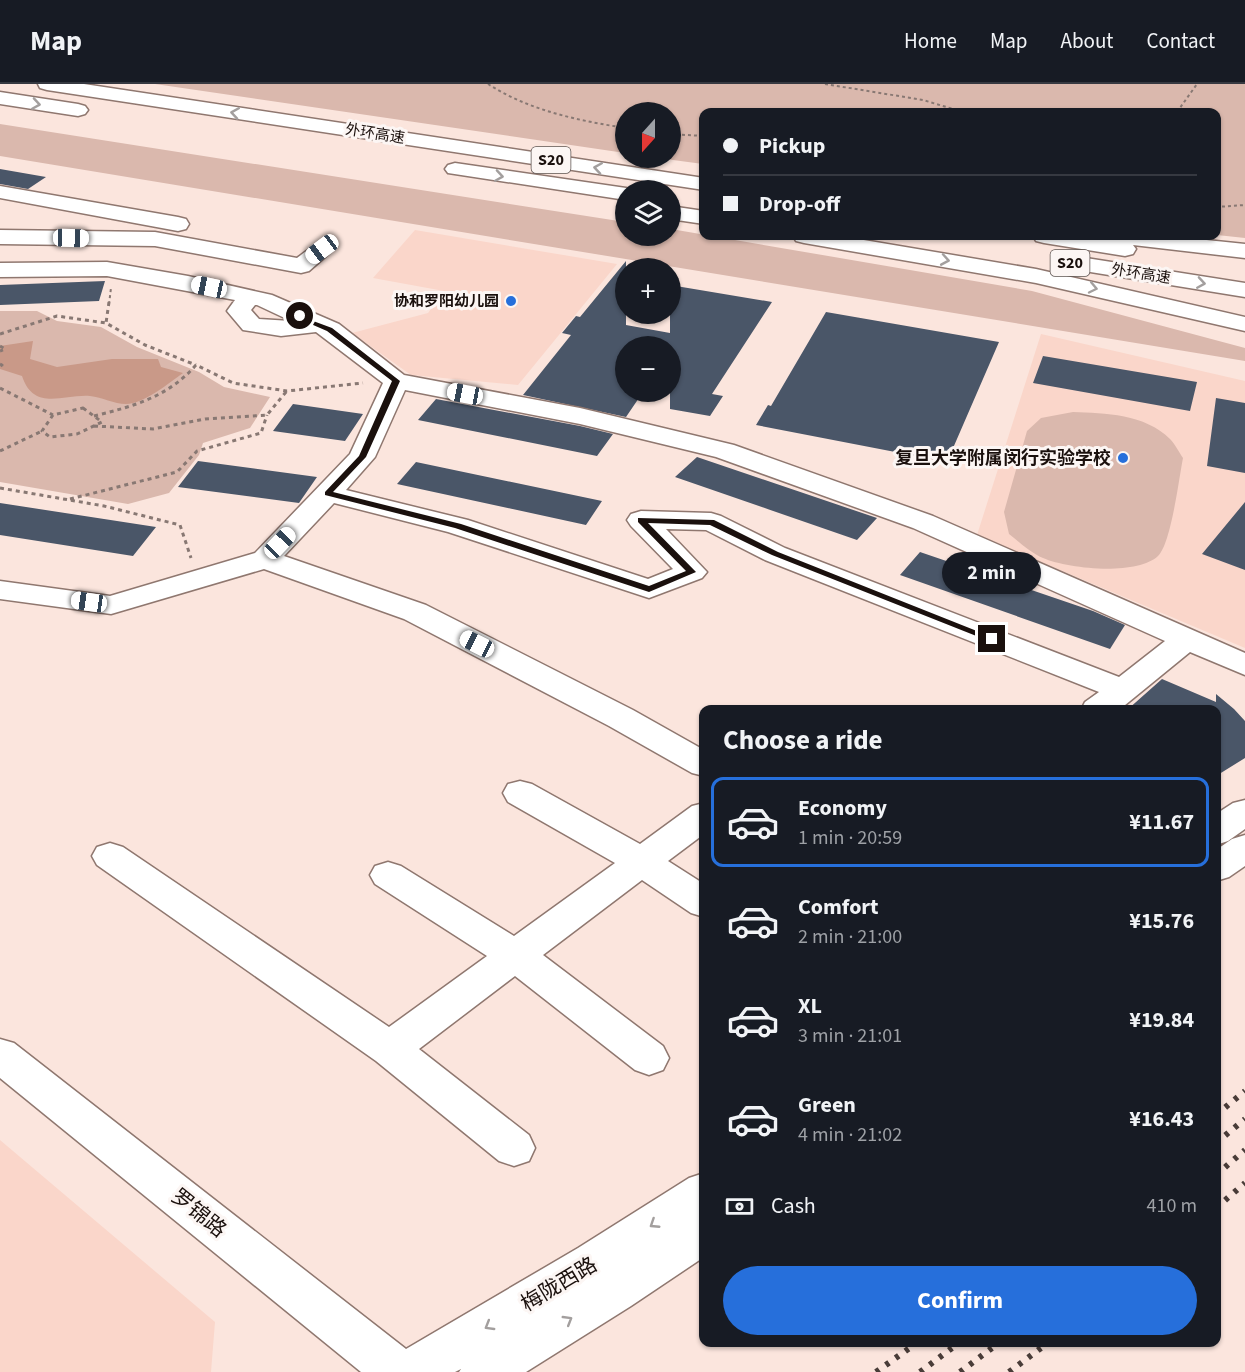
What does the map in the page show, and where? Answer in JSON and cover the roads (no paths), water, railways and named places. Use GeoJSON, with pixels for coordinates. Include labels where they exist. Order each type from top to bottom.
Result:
{"type":"FeatureCollection","features":[{"type":"Feature","properties":{"kind":"main road","name":"外环高速"},"geometry":{"type":"LineString","coordinates":[[47,84],[699,183]]}},
{"type":"Feature","properties":{"kind":"main road"},"geometry":{"type":"LineString","coordinates":[[0,98],[96,113]]}},
{"type":"Feature","properties":{"kind":"main road","name":"S20"},"geometry":{"type":"LineString","coordinates":[[441,167],[615,193]]}},
{"type":"Feature","properties":{"kind":"main road"},"geometry":{"type":"LineString","coordinates":[[580,189],[604,201],[615,202]]}},
{"type":"Feature","properties":{"kind":"main road"},"geometry":{"type":"LineString","coordinates":[[0,192],[322,249],[301,266],[155,239],[0,237]]}},
{"type":"Feature","properties":{"kind":"main road"},"geometry":{"type":"LineString","coordinates":[[8,214],[31,198]]}},
{"type":"Feature","properties":{"kind":"main road"},"geometry":{"type":"LineString","coordinates":[[681,203],[699,205]]}},
{"type":"Feature","properties":{"kind":"main road"},"geometry":{"type":"LineString","coordinates":[[681,214],[699,217]]}},
{"type":"Feature","properties":{"kind":"main road"},"geometry":{"type":"LineString","coordinates":[[111,270],[119,239]]}},
{"type":"Feature","properties":{"kind":"main road"},"geometry":{"type":"LineString","coordinates":[[827,240],[1071,283],[1245,324]]}},
{"type":"Feature","properties":{"kind":"main road","name":"外环高速"},"geometry":{"type":"LineString","coordinates":[[920,240],[1245,290]]}},
{"type":"Feature","properties":{"kind":"main road","name":"外环高速"},"geometry":{"type":"LineString","coordinates":[[1069,240],[1245,268]]}},
{"type":"Feature","properties":{"kind":"main road"},"geometry":{"type":"LineString","coordinates":[[1149,240],[1245,251]]}},
{"type":"Feature","properties":{"kind":"main road"},"geometry":{"type":"LineString","coordinates":[[0,270],[111,270],[188,283],[264,300],[330,329],[396,381],[580,416],[725,451],[924,522],[1245,665]]}},
{"type":"Feature","properties":{"kind":"main road"},"geometry":{"type":"LineString","coordinates":[[0,590],[111,605],[265,559],[362,457],[396,381]]}},
{"type":"Feature","properties":{"kind":"main road"},"geometry":{"type":"LineString","coordinates":[[327,494],[458,526],[649,589],[692,572],[640,520],[711,522],[775,554],[1123,690]]}},
{"type":"Feature","properties":{"kind":"main road"},"geometry":{"type":"LineString","coordinates":[[265,559],[415,612],[611,713],[699,762]]}},
{"type":"Feature","properties":{"kind":"main road"},"geometry":{"type":"LineString","coordinates":[[1104,705],[1186,639]]}},
{"type":"Feature","properties":{"kind":"main road"},"geometry":{"type":"LineString","coordinates":[[520,793],[641,861],[699,900]]}},
{"type":"Feature","properties":{"kind":"main road"},"geometry":{"type":"LineString","coordinates":[[1221,829],[1245,812]]}},
{"type":"Feature","properties":{"kind":"main road"},"geometry":{"type":"LineString","coordinates":[[390,1049],[699,819]]}},
{"type":"Feature","properties":{"kind":"main road"},"geometry":{"type":"LineString","coordinates":[[1221,865],[1245,848]]}},
{"type":"Feature","properties":{"kind":"main road"},"geometry":{"type":"LineString","coordinates":[[110,856],[390,1049],[514,1148]]}},
{"type":"Feature","properties":{"kind":"main road"},"geometry":{"type":"LineString","coordinates":[[388,875],[515,955],[649,1058]]}},
{"type":"Feature","properties":{"kind":"main road","name":"罗锦路"},"geometry":{"type":"LineString","coordinates":[[0,1055],[398,1372]]}},
{"type":"Feature","properties":{"kind":"main road","name":"梅陇西路"},"geometry":{"type":"LineString","coordinates":[[412,1372],[594,1263],[699,1195]]}},
{"type":"Feature","properties":{"kind":"main road","name":"梅陇西路"},"geometry":{"type":"LineString","coordinates":[[483,1372],[615,1291],[699,1235]]}},
{"type":"Feature","properties":{"kind":"railway"},"geometry":{"type":"LineString","coordinates":[[1221,1111],[1245,1091]]}},
{"type":"Feature","properties":{"kind":"railway"},"geometry":{"type":"LineString","coordinates":[[1221,1139],[1245,1119]]}},
{"type":"Feature","properties":{"kind":"railway"},"geometry":{"type":"LineString","coordinates":[[1221,1171],[1245,1150]]}},
{"type":"Feature","properties":{"kind":"railway"},"geometry":{"type":"LineString","coordinates":[[1221,1204],[1245,1183]]}},
{"type":"Feature","properties":{"kind":"railway"},"geometry":{"type":"LineString","coordinates":[[876,1372],[911,1347]]}},
{"type":"Feature","properties":{"kind":"railway"},"geometry":{"type":"LineString","coordinates":[[920,1372],[953,1347]]}},
{"type":"Feature","properties":{"kind":"railway"},"geometry":{"type":"LineString","coordinates":[[960,1372],[993,1347]]}},
{"type":"Feature","properties":{"kind":"railway"},"geometry":{"type":"LineString","coordinates":[[1009,1372],[1042,1347]]}},
{"type":"Feature","properties":{"kind":"place","name":"协和罗阳幼儿园"},"geometry":{"type":"Point","coordinates":[511,301]}},
{"type":"Feature","properties":{"kind":"place","name":"复旦大学附属闵行实验学校"},"geometry":{"type":"Point","coordinates":[1123,458]}}]}
